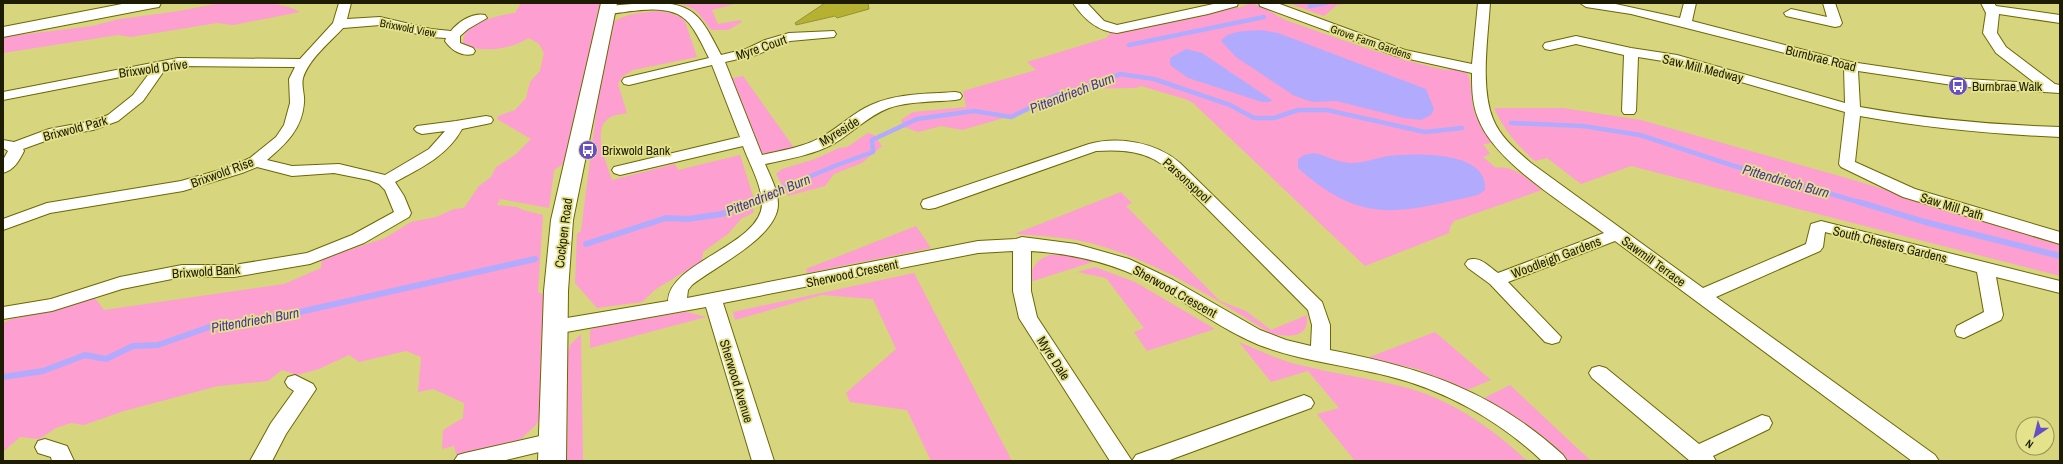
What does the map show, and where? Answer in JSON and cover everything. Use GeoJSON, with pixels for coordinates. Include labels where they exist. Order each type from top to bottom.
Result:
{"type":"FeatureCollection","features":[{"type":"Feature","properties":{"kind":"main road"},"geometry":{"type":"LineString","coordinates":[[3,32],[133,5],[153,3]]}},
{"type":"Feature","properties":{"kind":"main road","name":"Cockpen Road"},"geometry":{"type":"LineString","coordinates":[[553,451],[555,327],[562,220],[608,6]]}},
{"type":"Feature","properties":{"kind":"street","name":"Brixwold Rise"},"geometry":{"type":"LineString","coordinates":[[3,225],[47,208],[183,186],[203,181],[256,161],[282,140],[292,125],[297,103],[296,79],[304,63],[339,24],[345,3]]}},
{"type":"Feature","properties":{"kind":"street"},"geometry":{"type":"LineString","coordinates":[[1079,3],[1099,24],[1107,29],[1117,29],[1173,18],[1232,3]]}},
{"type":"Feature","properties":{"kind":"street","name":"Grove Farm Gardens"},"geometry":{"type":"LineString","coordinates":[[1265,3],[1401,53],[1480,70]]}},
{"type":"Feature","properties":{"kind":"street","name":"Sawmill Terrace"},"geometry":{"type":"LineString","coordinates":[[1484,3],[1480,70],[1481,104],[1485,117],[1504,147],[1528,168],[1616,234],[1928,461]]}},
{"type":"Feature","properties":{"kind":"street","name":"Burnbrae Road"},"geometry":{"type":"LineString","coordinates":[[1586,3],[1631,10],[1851,66],[1966,83],[2056,89]]}},
{"type":"Feature","properties":{"kind":"street"},"geometry":{"type":"LineString","coordinates":[[1685,23],[1690,3]]}},
{"type":"Feature","properties":{"kind":"street"},"geometry":{"type":"LineString","coordinates":[[1791,13],[1835,23],[1829,3]]}},
{"type":"Feature","properties":{"kind":"street","name":"Cockpen Road"},"geometry":{"type":"LineString","coordinates":[[608,6],[666,7],[682,10],[692,17],[706,39],[716,60],[766,183],[770,200],[770,209],[766,218],[749,236],[713,264],[686,281],[680,287],[677,299],[678,306]]}},
{"type":"Feature","properties":{"kind":"street"},"geometry":{"type":"LineString","coordinates":[[1989,6],[2060,19]]}},
{"type":"Feature","properties":{"kind":"street"},"geometry":{"type":"LineString","coordinates":[[1989,6],[1993,14],[1990,33],[2001,50],[2056,89]]}},
{"type":"Feature","properties":{"kind":"street","name":"Brixwold View"},"geometry":{"type":"LineString","coordinates":[[339,24],[380,21],[398,24],[430,33],[453,35],[469,23],[480,18]]}},
{"type":"Feature","properties":{"kind":"street","name":"Myre Court"},"geometry":{"type":"LineString","coordinates":[[629,81],[751,52],[770,43],[789,37],[829,34]]}},
{"type":"Feature","properties":{"kind":"street","name":"Brixwold View"},"geometry":{"type":"LineString","coordinates":[[453,35],[452,40],[456,46],[468,51]]}},
{"type":"Feature","properties":{"kind":"street","name":"Saw Mill Medway"},"geometry":{"type":"LineString","coordinates":[[1550,46],[1576,40],[1677,60],[1853,110],[1915,121],[1988,129],[2060,132]]}},
{"type":"Feature","properties":{"kind":"street"},"geometry":{"type":"LineString","coordinates":[[1629,112],[1631,52]]}},
{"type":"Feature","properties":{"kind":"street","name":"Brixwold Drive"},"geometry":{"type":"LineString","coordinates":[[3,96],[178,62],[304,63]]}},
{"type":"Feature","properties":{"kind":"street","name":"Brixwold Park"},"geometry":{"type":"LineString","coordinates":[[8,146],[106,121],[120,114],[153,80],[161,65]]}},
{"type":"Feature","properties":{"kind":"street"},"geometry":{"type":"LineString","coordinates":[[1851,66],[1853,110]]}},
{"type":"Feature","properties":{"kind":"street","name":"Myreside"},"geometry":{"type":"LineString","coordinates":[[756,161],[815,146],[829,140],[872,110],[920,92],[955,96]]}},
{"type":"Feature","properties":{"kind":"street","name":"Saw Mill Path"},"geometry":{"type":"LineString","coordinates":[[1853,110],[1847,164],[1909,193],[2060,238]]}},
{"type":"Feature","properties":{"kind":"street"},"geometry":{"type":"LineString","coordinates":[[422,129],[456,126],[486,120]]}},
{"type":"Feature","properties":{"kind":"street"},"geometry":{"type":"LineString","coordinates":[[256,161],[285,170],[344,169],[385,181],[427,158],[440,148],[450,138],[456,126]]}},
{"type":"Feature","properties":{"kind":"street"},"geometry":{"type":"LineString","coordinates":[[620,170],[748,140]]}},
{"type":"Feature","properties":{"kind":"street","name":"Brixwold Park"},"geometry":{"type":"LineString","coordinates":[[3,168],[15,156],[16,151],[8,146]]}},
{"type":"Feature","properties":{"kind":"street","name":"Parsonspool"},"geometry":{"type":"LineString","coordinates":[[929,204],[1094,147],[1128,146],[1156,154],[1174,166],[1316,307],[1321,317],[1322,330],[1319,355]]}},
{"type":"Feature","properties":{"kind":"street","name":"Brixwold Bank"},"geometry":{"type":"LineString","coordinates":[[3,314],[52,304],[120,283],[182,271],[234,271],[310,258],[358,239],[397,218],[403,213],[402,208],[385,181]]}},
{"type":"Feature","properties":{"kind":"street","name":"South Chesters Gardens"},"geometry":{"type":"LineString","coordinates":[[1701,296],[1814,247],[1817,228],[1821,226],[2060,287]]}},
{"type":"Feature","properties":{"kind":"street","name":"Woodleigh Gardens"},"geometry":{"type":"LineString","coordinates":[[1496,280],[1616,234]]}},
{"type":"Feature","properties":{"kind":"street","name":"Sherwood Crescent"},"geometry":{"type":"LineString","coordinates":[[555,327],[713,300],[966,249],[1022,244],[1062,246],[1091,252],[1112,259],[1166,283],[1239,327],[1265,339],[1319,355],[1388,369],[1445,389],[1520,430],[1556,461]]}},
{"type":"Feature","properties":{"kind":"street","name":"Myre Dale"},"geometry":{"type":"LineString","coordinates":[[1022,244],[1021,287],[1023,305],[1028,318],[1121,461]]}},
{"type":"Feature","properties":{"kind":"street","name":"Woodleigh Gardens"},"geometry":{"type":"LineString","coordinates":[[1474,264],[1496,280],[1552,337]]}},
{"type":"Feature","properties":{"kind":"street"},"geometry":{"type":"LineString","coordinates":[[1964,331],[1994,314],[1985,267]]}},
{"type":"Feature","properties":{"kind":"street","name":"Sherwood Avenue"},"geometry":{"type":"LineString","coordinates":[[713,300],[763,461]]}},
{"type":"Feature","properties":{"kind":"street"},"geometry":{"type":"LineString","coordinates":[[1599,373],[1701,457],[1762,423]]}},
{"type":"Feature","properties":{"kind":"street"},"geometry":{"type":"LineString","coordinates":[[261,461],[278,429],[306,389],[295,382]]}},
{"type":"Feature","properties":{"kind":"street"},"geometry":{"type":"LineString","coordinates":[[1143,461],[1304,403]]}},
{"type":"Feature","properties":{"kind":"street"},"geometry":{"type":"LineString","coordinates":[[45,447],[60,452],[63,461]]}},
{"type":"Feature","properties":{"kind":"street"},"geometry":{"type":"LineString","coordinates":[[465,461],[553,451]]}},
{"type":"Feature","properties":{"kind":"shaded area"},"geometry":{"type":"Polygon","coordinates":[[[221,3],[272,4],[292,8],[300,12],[233,25],[217,23],[131,37],[118,35],[3,53],[3,37],[92,26],[119,19],[173,12],[221,3]]]}},
{"type":"Feature","properties":{"kind":"shaded area"},"geometry":{"type":"Polygon","coordinates":[[[521,3],[603,3],[563,164],[554,170],[549,208],[500,199],[497,205],[517,207],[543,215],[538,292],[545,295],[541,340],[540,417],[536,425],[522,438],[507,445],[457,457],[454,446],[442,449],[443,430],[463,418],[464,403],[433,389],[418,392],[421,357],[406,351],[359,362],[349,355],[319,369],[297,375],[282,370],[268,381],[218,386],[124,411],[84,425],[71,423],[56,428],[39,439],[20,437],[3,452],[3,323],[11,319],[54,310],[94,297],[104,310],[284,284],[321,268],[322,259],[385,238],[411,222],[436,217],[454,209],[464,208],[479,186],[491,177],[496,167],[515,155],[531,139],[497,119],[498,116],[515,110],[526,98],[530,82],[540,71],[544,53],[539,44],[529,38],[513,45],[497,49],[481,49],[464,46],[464,38],[467,31],[473,26],[490,18],[515,13],[521,3]]]}},
{"type":"Feature","properties":{"kind":"shaded area"},"geometry":{"type":"Polygon","coordinates":[[[662,3],[738,3],[712,10],[718,24],[740,20],[742,22],[728,30],[711,30],[696,11],[691,8],[662,3]]]}},
{"type":"Feature","properties":{"kind":"shaded area"},"geometry":{"type":"Polygon","coordinates":[[[1288,3],[1353,3],[1337,5],[1324,16],[1288,3]]]}},
{"type":"Feature","properties":{"kind":"shaded area"},"geometry":{"type":"Polygon","coordinates":[[[1249,4],[1264,8],[1288,21],[1347,42],[1406,60],[1446,70],[1463,70],[1470,80],[1472,102],[1475,114],[1492,143],[1483,144],[1490,154],[1483,157],[1496,168],[1509,169],[1521,174],[1542,190],[1454,221],[1450,227],[1449,233],[1365,266],[1193,103],[1185,99],[1141,86],[1136,88],[1063,89],[1060,90],[1048,105],[962,130],[941,126],[918,132],[904,127],[901,120],[913,112],[966,107],[963,91],[1036,70],[1027,62],[1106,38],[1111,32],[1177,21],[1235,5],[1239,8],[1249,4]]]}},
{"type":"Feature","properties":{"kind":"shaded area"},"geometry":{"type":"Polygon","coordinates":[[[658,11],[670,13],[684,19],[697,57],[633,70],[622,77],[618,84],[627,113],[615,115],[609,118],[604,123],[601,130],[602,148],[612,180],[675,164],[678,170],[740,155],[754,199],[753,213],[742,218],[728,234],[703,252],[702,261],[656,289],[642,302],[597,308],[575,283],[577,234],[581,231],[599,90],[612,23],[628,15],[658,11]]]}},
{"type":"Feature","properties":{"kind":"shaded area"},"geometry":{"type":"Polygon","coordinates":[[[1261,30],[1278,33],[1426,89],[1434,109],[1431,115],[1421,120],[1404,118],[1336,101],[1314,102],[1293,95],[1236,57],[1221,41],[1224,37],[1234,33],[1261,30]]]}},
{"type":"Feature","properties":{"kind":"shaded area"},"geometry":{"type":"Polygon","coordinates":[[[1186,49],[1202,53],[1272,100],[1270,102],[1262,102],[1188,78],[1170,65],[1170,58],[1186,49]]]}},
{"type":"Feature","properties":{"kind":"shaded area"},"geometry":{"type":"Polygon","coordinates":[[[743,76],[795,149],[758,155],[727,79],[743,76]]]}},
{"type":"Feature","properties":{"kind":"shaded area"},"geometry":{"type":"Polygon","coordinates":[[[1494,108],[1563,108],[1641,120],[1843,177],[2060,242],[2060,276],[1631,166],[1581,184],[1547,158],[1535,161],[1512,137],[1494,108]]]}},
{"type":"Feature","properties":{"kind":"shaded area"},"geometry":{"type":"Polygon","coordinates":[[[868,133],[874,135],[882,146],[862,163],[834,174],[825,186],[788,196],[776,174],[782,169],[815,159],[839,148],[847,147],[868,133]]]}},
{"type":"Feature","properties":{"kind":"shaded area"},"geometry":{"type":"Polygon","coordinates":[[[1314,153],[1342,162],[1352,163],[1388,156],[1415,154],[1448,157],[1463,161],[1475,167],[1483,177],[1485,190],[1478,195],[1426,206],[1384,210],[1363,207],[1343,200],[1321,187],[1298,168],[1298,159],[1304,155],[1314,153]]]}},
{"type":"Feature","properties":{"kind":"shaded area"},"geometry":{"type":"Polygon","coordinates":[[[1121,192],[1132,203],[1126,206],[1220,301],[1246,311],[1271,330],[1307,315],[1305,329],[1297,335],[1292,336],[1272,334],[1206,294],[1162,270],[1139,260],[1090,243],[1072,239],[1015,234],[1121,192]]]}},
{"type":"Feature","properties":{"kind":"shaded area"},"geometry":{"type":"Polygon","coordinates":[[[916,226],[931,248],[807,273],[806,269],[916,226]]]}},
{"type":"Feature","properties":{"kind":"shaded area"},"geometry":{"type":"Polygon","coordinates":[[[1049,255],[1073,255],[1096,261],[1030,282],[1031,273],[1035,265],[1041,259],[1049,255]]]}},
{"type":"Feature","properties":{"kind":"shaded area"},"geometry":{"type":"Polygon","coordinates":[[[1095,267],[1135,282],[1215,329],[1147,351],[1134,332],[1144,328],[1106,278],[1077,272],[1095,267]]]}},
{"type":"Feature","properties":{"kind":"shaded area"},"geometry":{"type":"Polygon","coordinates":[[[914,273],[1012,461],[931,461],[907,410],[850,402],[846,393],[896,349],[873,299],[822,295],[735,320],[733,312],[914,273]]]}},
{"type":"Feature","properties":{"kind":"shaded area"},"geometry":{"type":"Polygon","coordinates":[[[686,312],[706,317],[590,348],[590,330],[596,327],[686,312]]]}},
{"type":"Feature","properties":{"kind":"shaded area"},"geometry":{"type":"Polygon","coordinates":[[[1435,332],[1491,380],[1467,390],[1417,369],[1367,358],[1435,332]]]}},
{"type":"Feature","properties":{"kind":"shaded area"},"geometry":{"type":"Polygon","coordinates":[[[581,334],[583,461],[567,461],[568,352],[570,345],[581,334]]]}},
{"type":"Feature","properties":{"kind":"shaded area"},"geometry":{"type":"Polygon","coordinates":[[[1239,342],[1271,356],[1295,364],[1400,386],[1435,398],[1468,415],[1499,437],[1527,461],[1355,461],[1317,414],[1339,408],[1308,371],[1271,382],[1239,342]]]}},
{"type":"Feature","properties":{"kind":"shaded area"},"geometry":{"type":"Polygon","coordinates":[[[1510,385],[1591,461],[1566,461],[1483,401],[1486,397],[1510,385]]]}},
{"type":"Feature","properties":{"kind":"building"},"geometry":{"type":"Polygon","coordinates":[[[825,3],[868,3],[869,9],[837,18],[835,16],[796,25],[795,23],[825,3]]]}},
{"type":"Feature","properties":{"kind":"waterway"},"geometry":{"type":"LineString","coordinates":[[1310,6],[1326,3]]}},
{"type":"Feature","properties":{"kind":"waterway"},"geometry":{"type":"LineString","coordinates":[[1129,45],[1264,17]]}},
{"type":"Feature","properties":{"kind":"waterway","name":"Pittendriech Burn"},"geometry":{"type":"LineString","coordinates":[[747,203],[837,165],[873,152],[872,140],[917,119],[974,111],[1011,117],[1057,95],[1091,86],[1120,74],[1154,79],[1230,105],[1254,118],[1274,118],[1298,110],[1327,110],[1425,132],[1462,128]]}},
{"type":"Feature","properties":{"kind":"waterway","name":"Pittendriech Burn"},"geometry":{"type":"LineString","coordinates":[[1511,123],[1583,126],[1640,135],[1731,165],[1862,203]]}},
{"type":"Feature","properties":{"kind":"waterway","name":"Pittendriech Burn"},"geometry":{"type":"LineString","coordinates":[[586,244],[666,218],[688,219],[722,214],[749,202]]}},
{"type":"Feature","properties":{"kind":"waterway","name":"Pittendriech Burn"},"geometry":{"type":"LineString","coordinates":[[1859,202],[1925,222],[2060,256]]}},
{"type":"Feature","properties":{"kind":"waterway","name":"Pittendriech Burn"},"geometry":{"type":"LineString","coordinates":[[3,377],[43,371],[85,355],[106,359],[133,346],[158,345],[215,325],[255,322],[535,259]]}},
{"type":"Feature","properties":{"kind":"place","name":"Burnbrae Walk"},"geometry":{"type":"Point","coordinates":[1958,86]}},
{"type":"Feature","properties":{"kind":"place","name":"Brixwold Bank"},"geometry":{"type":"Point","coordinates":[588,150]}}]}
